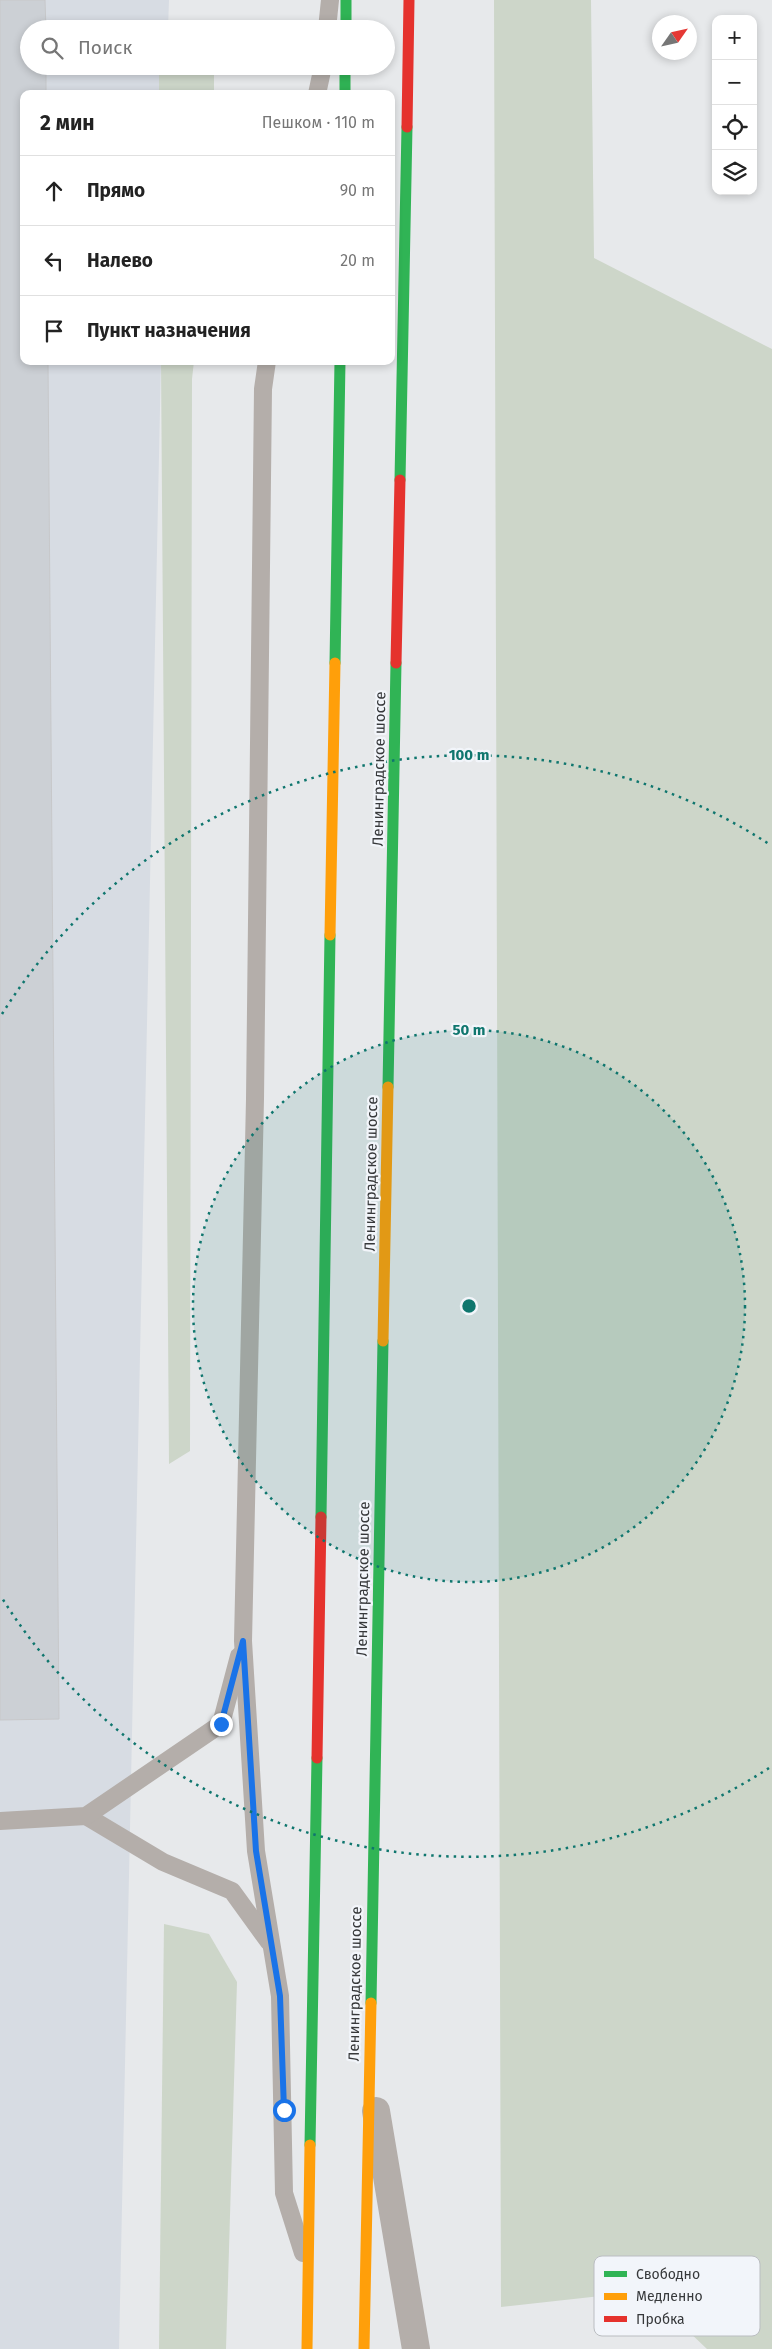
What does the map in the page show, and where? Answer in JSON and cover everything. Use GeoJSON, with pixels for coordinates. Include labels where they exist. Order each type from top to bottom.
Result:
{"type":"FeatureCollection","features":[{"type":"Feature","properties":{"kind":"highway"},"geometry":{"type":"LineString","coordinates":[[346,0],[346,20]]}},
{"type":"Feature","properties":{"kind":"highway","name":"Ленинградское шоссе"},"geometry":{"type":"LineString","coordinates":[[364,2349],[409,0]]}},
{"type":"Feature","properties":{"kind":"highway"},"geometry":{"type":"LineString","coordinates":[[345,75],[345,90]]}},
{"type":"Feature","properties":{"kind":"highway"},"geometry":{"type":"LineString","coordinates":[[307,2349],[340,365]]}},
{"type":"Feature","properties":{"kind":"street"},"geometry":{"type":"LineString","coordinates":[[369,2071],[416,2349]]}},
{"type":"Feature","properties":{"kind":"lane"},"geometry":{"type":"LineString","coordinates":[[328,20],[330,0]]}},
{"type":"Feature","properties":{"kind":"lane"},"geometry":{"type":"LineString","coordinates":[[318,90],[321,75]]}},
{"type":"Feature","properties":{"kind":"lane"},"geometry":{"type":"LineString","coordinates":[[266,365],[263,389],[255,1099],[243,1641],[256,1851],[280,1996],[284,2193],[296,2235],[309,2267]]}},
{"type":"Feature","properties":{"kind":"lane"},"geometry":{"type":"LineString","coordinates":[[0,1821],[86,1816],[221,1724],[243,1641]]}},
{"type":"Feature","properties":{"kind":"lane"},"geometry":{"type":"LineString","coordinates":[[86,1816],[163,1862],[232,1891],[272,1947]]}},
{"type":"Feature","properties":{"kind":"shaded area"},"geometry":{"type":"Polygon","coordinates":[[[0,0],[169,0],[168,20],[20,20],[20,75],[167,75],[167,90],[20,90],[20,365],[161,365],[119,2349],[0,2349],[0,0]]]}},
{"type":"Feature","properties":{"kind":"shaded area"},"geometry":{"type":"Polygon","coordinates":[[[494,0],[591,0],[594,258],[772,349],[772,2349],[707,2349],[693,2336],[760,2336],[760,2256],[594,2256],[594,2297],[501,2307],[494,0]]]}},
{"type":"Feature","properties":{"kind":"shaded area"},"geometry":{"type":"Polygon","coordinates":[[[159,75],[214,75],[214,90],[159,90],[159,75]]]}},
{"type":"Feature","properties":{"kind":"shaded area"},"geometry":{"type":"Polygon","coordinates":[[[161,365],[194,365],[192,379],[190,1451],[169,1464],[161,365]]]}},
{"type":"Feature","properties":{"kind":"shaded area"},"geometry":{"type":"Polygon","coordinates":[[[164,1924],[209,1934],[237,1982],[226,2349],[159,2349],[164,1924]]]}},
{"type":"Feature","properties":{"kind":"building"},"geometry":{"type":"Polygon","coordinates":[[[0,0],[45,0],[46,20],[20,20],[20,75],[46,75],[46,90],[20,90],[20,365],[48,365],[59,1719],[0,1720],[0,0]]]}},
{"type":"Feature","properties":{"kind":"traffic: fast"},"geometry":{"type":"LineString","coordinates":[[346,0],[346,20]]}},
{"type":"Feature","properties":{"kind":"traffic: fast"},"geometry":{"type":"LineString","coordinates":[[345,75],[345,90]]}},
{"type":"Feature","properties":{"kind":"traffic: fast"},"geometry":{"type":"LineString","coordinates":[[400,480],[407,127]]}},
{"type":"Feature","properties":{"kind":"traffic: fast"},"geometry":{"type":"LineString","coordinates":[[335,663],[340,365]]}},
{"type":"Feature","properties":{"kind":"traffic: fast"},"geometry":{"type":"LineString","coordinates":[[388,1087],[396,663]]}},
{"type":"Feature","properties":{"kind":"traffic: fast"},"geometry":{"type":"LineString","coordinates":[[321,1517],[330,935]]}},
{"type":"Feature","properties":{"kind":"traffic: fast"},"geometry":{"type":"LineString","coordinates":[[371,2003],[383,1341]]}},
{"type":"Feature","properties":{"kind":"traffic: fast"},"geometry":{"type":"LineString","coordinates":[[310,2145],[317,1758]]}},
{"type":"Feature","properties":{"kind":"traffic: slow"},"geometry":{"type":"LineString","coordinates":[[330,935],[335,663]]}},
{"type":"Feature","properties":{"kind":"traffic: slow"},"geometry":{"type":"LineString","coordinates":[[383,1341],[388,1087]]}},
{"type":"Feature","properties":{"kind":"traffic: slow"},"geometry":{"type":"LineString","coordinates":[[364,2349],[371,2003]]}},
{"type":"Feature","properties":{"kind":"traffic: slow"},"geometry":{"type":"LineString","coordinates":[[307,2349],[310,2145]]}},
{"type":"Feature","properties":{"kind":"traffic: jam"},"geometry":{"type":"LineString","coordinates":[[407,127],[409,0]]}},
{"type":"Feature","properties":{"kind":"traffic: jam"},"geometry":{"type":"LineString","coordinates":[[396,663],[400,480]]}},
{"type":"Feature","properties":{"kind":"traffic: jam"},"geometry":{"type":"LineString","coordinates":[[317,1758],[321,1517]]}},
{"type":"Feature","properties":{"kind":"route"},"geometry":{"type":"LineString","coordinates":[[221,1724],[243,1641],[256,1851],[280,1996],[284,2110]]}}]}
